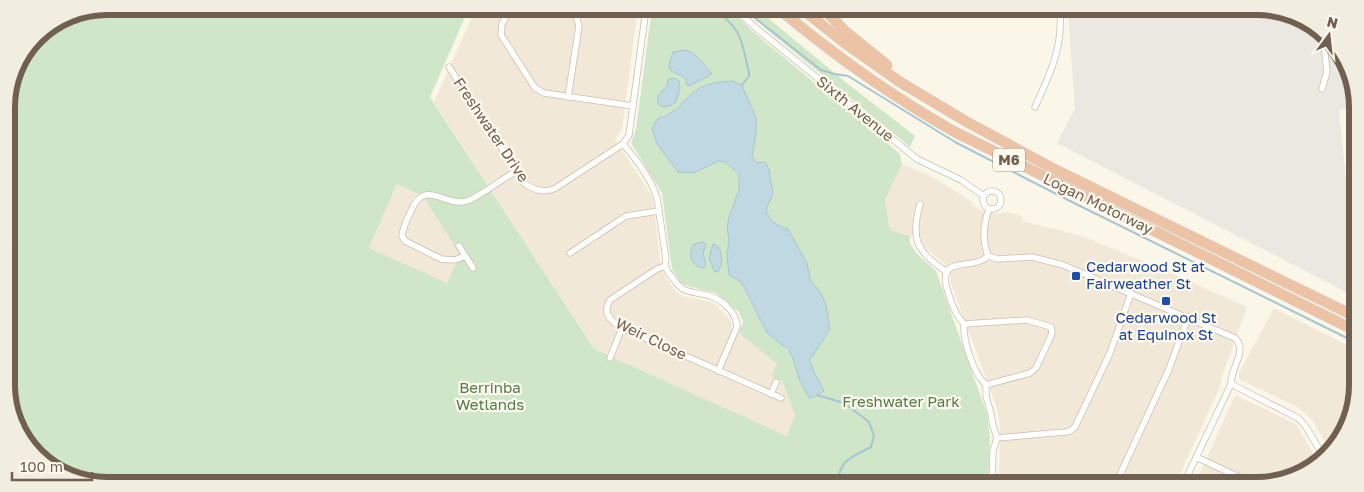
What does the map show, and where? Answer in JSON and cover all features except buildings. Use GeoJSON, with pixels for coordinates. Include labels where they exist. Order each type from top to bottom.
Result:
{"type":"FeatureCollection","features":[{"type":"Feature","properties":{"kind":"highway","name":"Logan Motorway"},"geometry":{"type":"LineString","coordinates":[[786,15],[857,70],[911,106],[956,132],[1349,328]]}},
{"type":"Feature","properties":{"kind":"highway","name":"Logan Motorway"},"geometry":{"type":"LineString","coordinates":[[810,15],[846,44],[900,82],[967,122],[1054,168],[1349,314]]}},
{"type":"Feature","properties":{"kind":"highway"},"geometry":{"type":"LineString","coordinates":[[829,15],[878,59],[952,109],[967,122]]}},
{"type":"Feature","properties":{"kind":"street"},"geometry":{"type":"LineString","coordinates":[[506,15],[502,24],[501,35],[535,88],[544,93],[633,106]]}},
{"type":"Feature","properties":{"kind":"street"},"geometry":{"type":"LineString","coordinates":[[568,97],[579,26],[575,15]]}},
{"type":"Feature","properties":{"kind":"street"},"geometry":{"type":"LineString","coordinates":[[645,15],[629,135],[623,144],[631,152],[655,190],[666,259],[665,266],[678,286],[684,290],[711,296],[719,300],[734,314],[737,320],[738,327],[718,371]]}},
{"type":"Feature","properties":{"kind":"street","name":"Sixth Avenue"},"geometry":{"type":"LineString","coordinates":[[742,15],[917,160],[961,180],[984,196]]}},
{"type":"Feature","properties":{"kind":"street"},"geometry":{"type":"LineString","coordinates":[[1035,107],[1056,58],[1060,40],[1060,15]]}},
{"type":"Feature","properties":{"kind":"street"},"geometry":{"type":"LineString","coordinates":[[1322,90],[1327,72],[1326,60]]}},
{"type":"Feature","properties":{"kind":"street","name":"Freshwater Drive"},"geometry":{"type":"LineString","coordinates":[[450,67],[516,171],[525,184],[535,190],[545,192],[554,189],[623,144]]}},
{"type":"Feature","properties":{"kind":"street"},"geometry":{"type":"LineString","coordinates":[[465,256],[455,260],[441,259],[405,241],[402,236],[402,230],[413,205],[424,196],[434,195],[464,202],[516,171]]}},
{"type":"Feature","properties":{"kind":"street"},"geometry":{"type":"LineString","coordinates":[[992,191],[998,193],[1001,199],[998,207],[989,209],[983,204],[984,196],[992,191]]}},
{"type":"Feature","properties":{"kind":"street"},"geometry":{"type":"LineString","coordinates":[[920,204],[915,238],[917,245],[947,272]]}},
{"type":"Feature","properties":{"kind":"street"},"geometry":{"type":"LineString","coordinates":[[988,256],[984,222],[989,209]]}},
{"type":"Feature","properties":{"kind":"street"},"geometry":{"type":"LineString","coordinates":[[570,253],[626,216],[659,211]]}},
{"type":"Feature","properties":{"kind":"street"},"geometry":{"type":"LineString","coordinates":[[458,246],[472,268]]}},
{"type":"Feature","properties":{"kind":"street"},"geometry":{"type":"LineString","coordinates":[[992,477],[993,451],[997,438],[986,396],[986,385],[978,378],[963,336],[964,324],[956,315],[944,282],[947,272],[952,266],[978,262],[988,256],[998,259],[1032,256],[1055,262],[1235,338],[1241,346],[1233,370],[1231,384],[1186,477]]}},
{"type":"Feature","properties":{"kind":"street","name":"Weir Close"},"geometry":{"type":"LineString","coordinates":[[665,266],[657,269],[610,300],[606,307],[607,315],[613,322],[622,328],[781,398]]}},
{"type":"Feature","properties":{"kind":"street"},"geometry":{"type":"LineString","coordinates":[[997,438],[1065,432],[1075,427],[1110,353],[1131,293]]}},
{"type":"Feature","properties":{"kind":"street"},"geometry":{"type":"LineString","coordinates":[[1119,477],[1169,369],[1188,317]]}},
{"type":"Feature","properties":{"kind":"street"},"geometry":{"type":"LineString","coordinates":[[964,324],[1027,320],[1051,327],[1051,336],[1036,368],[1030,373],[986,385]]}},
{"type":"Feature","properties":{"kind":"street"},"geometry":{"type":"LineString","coordinates":[[610,358],[622,328]]}},
{"type":"Feature","properties":{"kind":"street"},"geometry":{"type":"LineString","coordinates":[[771,394],[776,382]]}},
{"type":"Feature","properties":{"kind":"street"},"geometry":{"type":"LineString","coordinates":[[1231,384],[1298,418],[1306,427],[1321,451]]}},
{"type":"Feature","properties":{"kind":"street"},"geometry":{"type":"LineString","coordinates":[[1196,457],[1239,477]]}},
{"type":"Feature","properties":{"kind":"shaded area"},"geometry":{"type":"Polygon","coordinates":[[[473,15],[637,15],[622,128],[615,140],[653,200],[660,260],[666,278],[676,291],[683,296],[711,302],[716,305],[730,319],[732,324],[730,329],[739,333],[777,364],[795,415],[787,436],[594,349],[434,102],[473,15]]]}},
{"type":"Feature","properties":{"kind":"shaded area"},"geometry":{"type":"Polygon","coordinates":[[[1068,15],[1257,15],[1275,17],[1303,27],[1304,60],[1336,60],[1346,83],[1349,109],[1339,110],[1349,211],[1349,293],[1057,143],[1075,109],[1068,15]]]}},
{"type":"Feature","properties":{"kind":"shaded area"},"geometry":{"type":"Polygon","coordinates":[[[902,164],[931,176],[972,202],[977,209],[998,214],[1006,212],[1023,216],[1022,221],[1079,235],[1160,268],[1247,307],[1221,379],[1220,387],[1179,477],[999,477],[1000,427],[997,408],[950,281],[951,278],[944,263],[924,247],[920,238],[890,230],[885,200],[902,164]]]}},
{"type":"Feature","properties":{"kind":"shaded area"},"geometry":{"type":"Polygon","coordinates":[[[397,184],[423,196],[460,255],[447,283],[369,248],[397,184]]]}},
{"type":"Feature","properties":{"kind":"shaded area"},"geometry":{"type":"Polygon","coordinates":[[[1274,308],[1349,346],[1349,385],[1346,409],[1330,441],[1327,445],[1313,421],[1299,408],[1239,379],[1239,373],[1274,308]]]}},
{"type":"Feature","properties":{"kind":"shaded area"},"geometry":{"type":"Polygon","coordinates":[[[1237,396],[1296,424],[1315,456],[1303,465],[1275,475],[1263,477],[1199,477],[1234,397],[1237,396]]]}},
{"type":"Feature","properties":{"kind":"green space"},"geometry":{"type":"Polygon","coordinates":[[[466,15],[430,97],[594,349],[787,436],[795,415],[782,381],[771,376],[777,364],[739,333],[743,322],[739,312],[716,293],[681,283],[672,269],[662,193],[631,143],[636,129],[651,15],[736,15],[751,30],[900,154],[902,164],[885,200],[890,230],[910,236],[910,243],[916,253],[936,271],[987,414],[990,438],[988,477],[107,477],[78,472],[56,461],[38,446],[20,414],[16,397],[15,101],[22,72],[34,51],[46,38],[61,27],[72,22],[95,16],[466,15]],[[692,52],[669,65],[670,70],[686,79],[712,72],[692,52]],[[696,90],[671,114],[661,115],[693,173],[719,161],[725,162],[739,174],[739,190],[727,228],[729,239],[727,255],[764,327],[792,356],[800,381],[810,399],[824,391],[814,372],[811,360],[816,349],[829,332],[821,293],[810,280],[807,263],[780,226],[769,219],[766,210],[771,198],[772,181],[765,163],[757,163],[752,157],[756,126],[750,106],[696,90]],[[397,184],[369,248],[447,283],[460,255],[423,196],[397,184]]]}},
{"type":"Feature","properties":{"kind":"green space"},"geometry":{"type":"Polygon","coordinates":[[[749,15],[764,15],[915,136],[910,147],[749,15]]]}},
{"type":"Feature","properties":{"kind":"water"},"geometry":{"type":"Polygon","coordinates":[[[686,50],[696,56],[712,73],[688,86],[686,79],[670,70],[669,65],[673,52],[686,50]]]}},
{"type":"Feature","properties":{"kind":"water"},"geometry":{"type":"Polygon","coordinates":[[[674,78],[679,81],[680,88],[676,102],[672,105],[661,106],[658,104],[658,95],[667,86],[668,80],[674,78]]]}},
{"type":"Feature","properties":{"kind":"water"},"geometry":{"type":"Polygon","coordinates":[[[733,81],[742,85],[756,118],[756,133],[752,157],[757,163],[765,162],[769,170],[773,193],[766,210],[774,222],[788,229],[807,263],[810,280],[821,293],[826,306],[830,329],[810,360],[824,391],[810,399],[800,381],[792,356],[788,350],[767,333],[741,282],[729,275],[727,255],[729,239],[727,228],[739,190],[739,174],[725,162],[719,161],[693,173],[678,172],[657,144],[652,129],[659,118],[675,110],[706,85],[733,81]]]}},
{"type":"Feature","properties":{"kind":"water"},"geometry":{"type":"Polygon","coordinates":[[[703,242],[706,244],[703,253],[706,265],[704,268],[693,262],[691,255],[694,244],[703,242]]]}},
{"type":"Feature","properties":{"kind":"water"},"geometry":{"type":"Polygon","coordinates":[[[713,244],[721,252],[721,265],[718,272],[714,271],[709,258],[713,244]]]}},
{"type":"Feature","properties":{"kind":"waterway"},"geometry":{"type":"LineString","coordinates":[[722,15],[735,29],[742,44],[749,73],[749,76],[742,85]]}},
{"type":"Feature","properties":{"kind":"waterway"},"geometry":{"type":"LineString","coordinates":[[751,15],[821,70],[848,76],[955,142],[1349,339]]}},
{"type":"Feature","properties":{"kind":"waterway"},"geometry":{"type":"LineString","coordinates":[[817,395],[844,403],[869,422],[874,436],[871,447],[848,460],[841,469],[839,477]]}},
{"type":"Feature","properties":{"kind":"place","name":"Cedarwood St at Fairweather St"},"geometry":{"type":"Point","coordinates":[1076,276]}},
{"type":"Feature","properties":{"kind":"place","name":"Cedarwood St at Equinox St"},"geometry":{"type":"Point","coordinates":[1166,301]}},
{"type":"Feature","properties":{"kind":"park label","name":"Berrinba Wetlands"},"geometry":{"type":"Point","coordinates":[490,396]}},
{"type":"Feature","properties":{"kind":"park label","name":"Freshwater Park"},"geometry":{"type":"Point","coordinates":[901,402]}}]}
